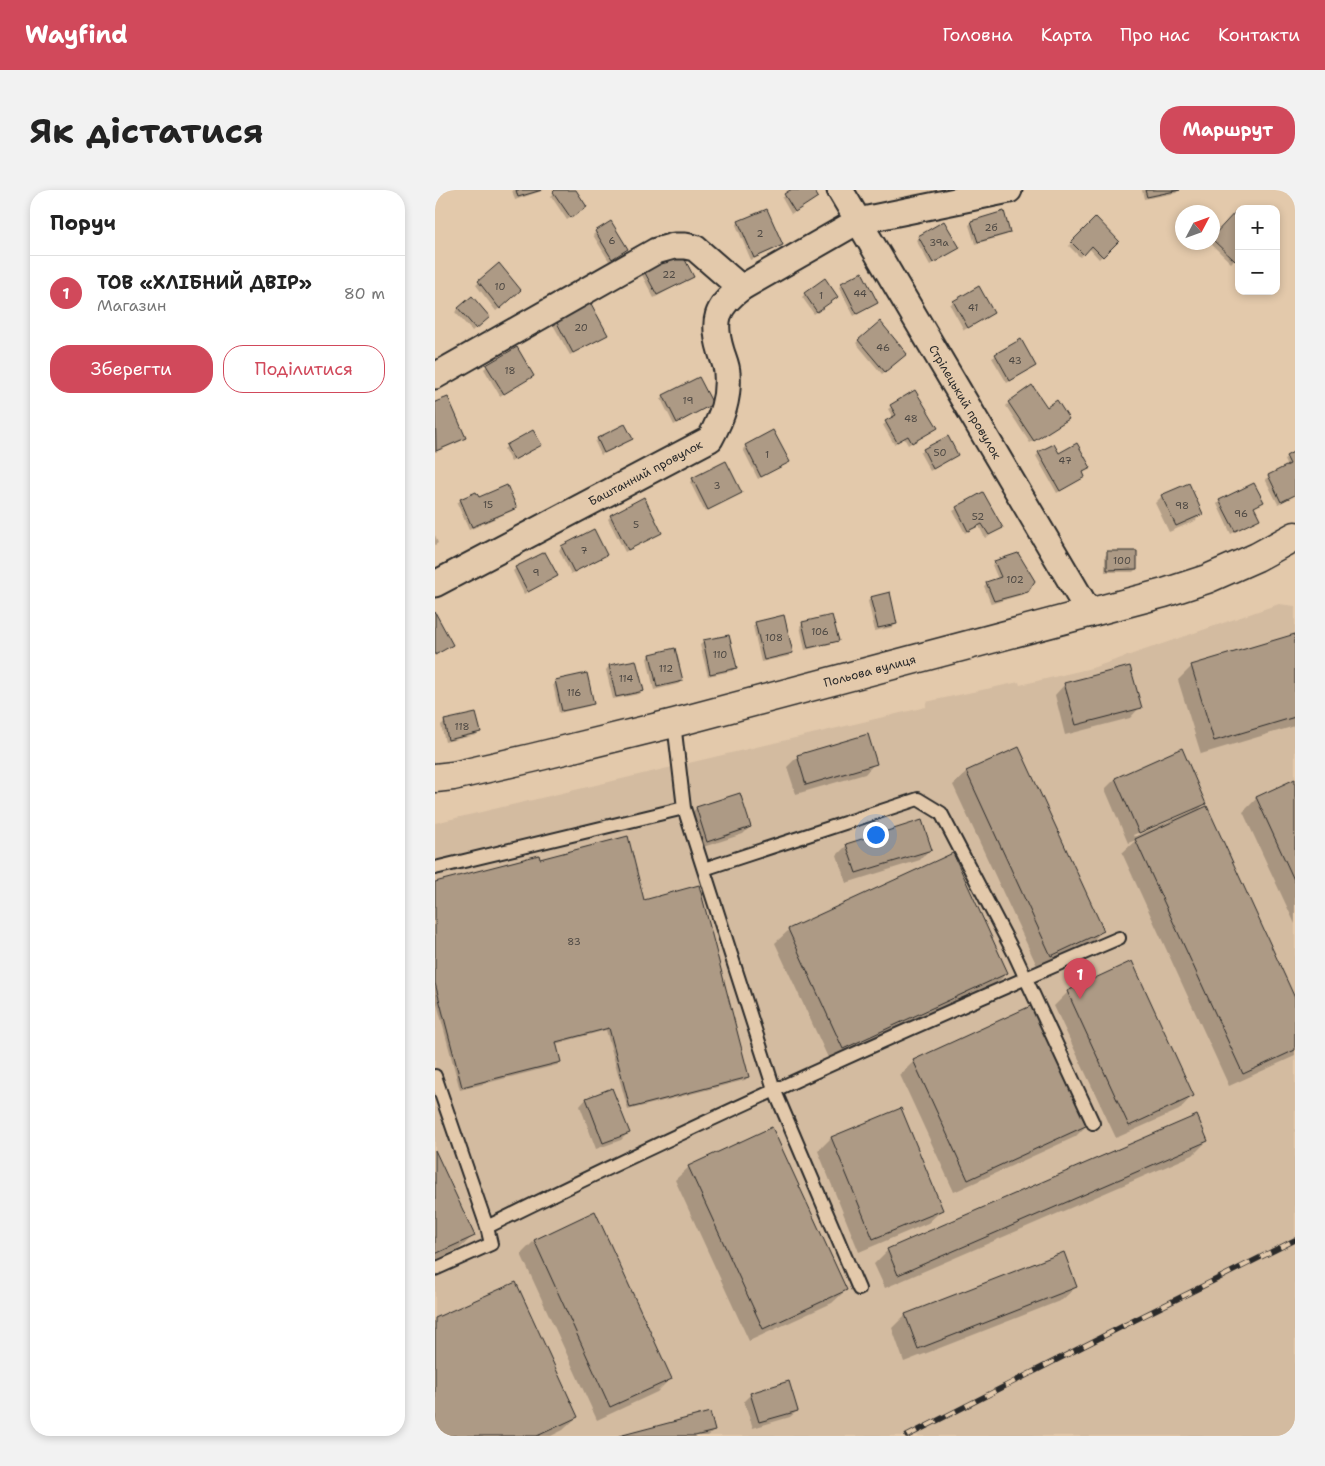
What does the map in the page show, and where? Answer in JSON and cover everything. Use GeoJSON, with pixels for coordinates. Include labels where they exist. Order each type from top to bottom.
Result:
{"type":"FeatureCollection","features":[{"type":"Feature","properties":{"kind":"main road","name":"Польова вулиця"},"geometry":{"type":"LineString","coordinates":[[435,778],[453,776],[532,758],[674,723],[1090,614],[1207,579],[1257,557],[1295,536]]}},
{"type":"Feature","properties":{"kind":"street","name":"Стрілецький провулок"},"geometry":{"type":"LineString","coordinates":[[840,190],[1090,614]]}},
{"type":"Feature","properties":{"kind":"street","name":"Баштанний провулок"},"geometry":{"type":"LineString","coordinates":[[435,584],[710,439],[719,423],[726,404],[727,372],[717,337],[719,312],[727,299],[741,288],[858,221],[1009,190]]}},
{"type":"Feature","properties":{"kind":"street"},"geometry":{"type":"LineString","coordinates":[[435,376],[656,251],[674,246],[695,248],[741,288]]}},
{"type":"Feature","properties":{"kind":"lane"},"geometry":{"type":"LineString","coordinates":[[674,723],[684,808],[775,1089],[859,1289]]}},
{"type":"Feature","properties":{"kind":"lane"},"geometry":{"type":"LineString","coordinates":[[704,868],[918,799],[941,813],[1025,978],[1093,1123]]}},
{"type":"Feature","properties":{"kind":"lane"},"geometry":{"type":"LineString","coordinates":[[435,868],[684,808]]}},
{"type":"Feature","properties":{"kind":"lane"},"geometry":{"type":"LineString","coordinates":[[487,1227],[623,1160],[775,1089],[1119,938]]}},
{"type":"Feature","properties":{"kind":"lane"},"geometry":{"type":"LineString","coordinates":[[435,1076],[487,1227],[491,1244],[435,1269]]}},
{"type":"Feature","properties":{"kind":"shaded area"},"geometry":{"type":"Polygon","coordinates":[[[1279,604],[1295,606],[1295,1436],[435,1436],[435,823],[926,707],[926,702],[1019,682],[1020,685],[1092,668],[1279,604]]]}},
{"type":"Feature","properties":{"kind":"building"},"geometry":{"type":"Polygon","coordinates":[[[516,190],[542,190],[518,197],[516,190]]]}},
{"type":"Feature","properties":{"kind":"building"},"geometry":{"type":"Polygon","coordinates":[[[555,190],[576,190],[587,207],[571,218],[553,192],[555,190]]]}},
{"type":"Feature","properties":{"kind":"building"},"geometry":{"type":"Polygon","coordinates":[[[790,190],[814,190],[818,197],[795,212],[784,194],[790,190]]]}},
{"type":"Feature","properties":{"kind":"building"},"geometry":{"type":"Polygon","coordinates":[[[1145,190],[1180,190],[1147,197],[1145,190]]]}},
{"type":"Feature","properties":{"kind":"building"},"geometry":{"type":"Polygon","coordinates":[[[767,209],[783,245],[754,258],[738,221],[767,209]]]}},
{"type":"Feature","properties":{"kind":"building"},"geometry":{"type":"Polygon","coordinates":[[[1004,211],[1010,233],[978,242],[971,221],[1004,211]]]}},
{"type":"Feature","properties":{"kind":"building"},"geometry":{"type":"Polygon","coordinates":[[[1235,212],[1235,261],[1220,247],[1220,228],[1235,212]]]}},
{"type":"Feature","properties":{"kind":"building"},"geometry":{"type":"Polygon","coordinates":[[[1096,217],[1119,241],[1103,257],[1092,246],[1084,255],[1071,242],[1096,217]]]}},
{"type":"Feature","properties":{"kind":"building"},"geometry":{"type":"Polygon","coordinates":[[[611,221],[628,249],[612,259],[595,231],[611,221]]]}},
{"type":"Feature","properties":{"kind":"building"},"geometry":{"type":"Polygon","coordinates":[[[944,221],[960,248],[933,263],[918,236],[944,221]]]}},
{"type":"Feature","properties":{"kind":"building"},"geometry":{"type":"Polygon","coordinates":[[[681,252],[694,277],[657,295],[644,271],[681,252]]]}},
{"type":"Feature","properties":{"kind":"building"},"geometry":{"type":"Polygon","coordinates":[[[499,263],[521,290],[500,309],[478,281],[499,263]]]}},
{"type":"Feature","properties":{"kind":"building"},"geometry":{"type":"Polygon","coordinates":[[[862,272],[878,303],[857,314],[841,283],[862,272]]]}},
{"type":"Feature","properties":{"kind":"building"},"geometry":{"type":"Polygon","coordinates":[[[825,278],[838,297],[817,312],[804,293],[825,278]]]}},
{"type":"Feature","properties":{"kind":"building"},"geometry":{"type":"Polygon","coordinates":[[[979,286],[994,313],[968,328],[953,301],[979,286]]]}},
{"type":"Feature","properties":{"kind":"building"},"geometry":{"type":"Polygon","coordinates":[[[472,296],[490,317],[476,329],[458,308],[472,296]]]}},
{"type":"Feature","properties":{"kind":"building"},"geometry":{"type":"Polygon","coordinates":[[[589,300],[608,335],[573,353],[555,319],[589,300]]]}},
{"type":"Feature","properties":{"kind":"building"},"geometry":{"type":"Polygon","coordinates":[[[880,321],[907,354],[885,372],[858,340],[880,321]]]}},
{"type":"Feature","properties":{"kind":"building"},"geometry":{"type":"Polygon","coordinates":[[[1021,339],[1036,366],[1010,381],[995,354],[1021,339]]]}},
{"type":"Feature","properties":{"kind":"building"},"geometry":{"type":"Polygon","coordinates":[[[517,347],[534,376],[504,394],[486,365],[517,347]]]}},
{"type":"Feature","properties":{"kind":"building"},"geometry":{"type":"Polygon","coordinates":[[[699,377],[713,404],[677,423],[663,395],[699,377]]]}},
{"type":"Feature","properties":{"kind":"building"},"geometry":{"type":"Polygon","coordinates":[[[1032,385],[1047,407],[1057,400],[1069,419],[1034,441],[1008,402],[1032,385]]]}},
{"type":"Feature","properties":{"kind":"building"},"geometry":{"type":"Polygon","coordinates":[[[915,390],[938,428],[912,443],[908,436],[897,442],[885,421],[896,415],[890,405],[915,390]]]}},
{"type":"Feature","properties":{"kind":"building"},"geometry":{"type":"Polygon","coordinates":[[[448,397],[466,438],[436,451],[435,402],[448,397]]]}},
{"type":"Feature","properties":{"kind":"building"},"geometry":{"type":"Polygon","coordinates":[[[625,424],[633,439],[604,453],[597,438],[625,424]]]}},
{"type":"Feature","properties":{"kind":"building"},"geometry":{"type":"Polygon","coordinates":[[[533,430],[542,445],[514,460],[506,445],[533,430]]]}},
{"type":"Feature","properties":{"kind":"building"},"geometry":{"type":"Polygon","coordinates":[[[773,430],[790,462],[761,477],[745,445],[773,430]]]}},
{"type":"Feature","properties":{"kind":"building"},"geometry":{"type":"Polygon","coordinates":[[[948,436],[958,455],[933,469],[923,449],[948,436]]]}},
{"type":"Feature","properties":{"kind":"building"},"geometry":{"type":"Polygon","coordinates":[[[1077,443],[1091,468],[1083,472],[1085,477],[1060,491],[1038,452],[1054,444],[1059,453],[1077,443]]]}},
{"type":"Feature","properties":{"kind":"building"},"geometry":{"type":"Polygon","coordinates":[[[1295,451],[1295,495],[1281,502],[1268,475],[1290,464],[1286,456],[1295,451]]]}},
{"type":"Feature","properties":{"kind":"building"},"geometry":{"type":"Polygon","coordinates":[[[726,461],[742,493],[708,510],[692,478],[726,461]]]}},
{"type":"Feature","properties":{"kind":"building"},"geometry":{"type":"Polygon","coordinates":[[[1189,483],[1203,514],[1176,526],[1161,495],[1189,483]]]}},
{"type":"Feature","properties":{"kind":"building"},"geometry":{"type":"Polygon","coordinates":[[[1254,483],[1264,502],[1254,507],[1260,519],[1235,531],[1219,500],[1254,483]]]}},
{"type":"Feature","properties":{"kind":"building"},"geometry":{"type":"Polygon","coordinates":[[[507,485],[517,508],[472,527],[460,499],[476,492],[479,497],[507,485]]]}},
{"type":"Feature","properties":{"kind":"building"},"geometry":{"type":"Polygon","coordinates":[[[983,492],[1003,528],[989,535],[982,524],[968,531],[956,507],[983,492]]]}},
{"type":"Feature","properties":{"kind":"building"},"geometry":{"type":"Polygon","coordinates":[[[644,497],[662,533],[628,550],[610,515],[644,497]]]}},
{"type":"Feature","properties":{"kind":"building"},"geometry":{"type":"Polygon","coordinates":[[[594,529],[607,555],[574,572],[561,546],[594,529]]]}},
{"type":"Feature","properties":{"kind":"building"},"geometry":{"type":"Polygon","coordinates":[[[1107,551],[1137,551],[1137,569],[1107,570],[1107,551]]]}},
{"type":"Feature","properties":{"kind":"building"},"geometry":{"type":"Polygon","coordinates":[[[545,552],[558,576],[528,592],[515,567],[545,552]]]}},
{"type":"Feature","properties":{"kind":"building"},"geometry":{"type":"Polygon","coordinates":[[[1018,553],[1035,581],[1028,592],[994,601],[986,582],[1001,577],[994,561],[1018,553]]]}},
{"type":"Feature","properties":{"kind":"building"},"geometry":{"type":"Polygon","coordinates":[[[890,592],[897,624],[878,628],[870,597],[890,592]]]}},
{"type":"Feature","properties":{"kind":"building"},"geometry":{"type":"Polygon","coordinates":[[[435,612],[453,645],[435,655],[435,612]]]}},
{"type":"Feature","properties":{"kind":"building"},"geometry":{"type":"Polygon","coordinates":[[[784,615],[793,653],[764,660],[755,622],[784,615]]]}},
{"type":"Feature","properties":{"kind":"building"},"geometry":{"type":"Polygon","coordinates":[[[832,615],[839,641],[808,648],[802,622],[832,615]]]}},
{"type":"Feature","properties":{"kind":"building"},"geometry":{"type":"Polygon","coordinates":[[[1295,634],[1295,717],[1214,741],[1191,665],[1295,634]]]}},
{"type":"Feature","properties":{"kind":"building"},"geometry":{"type":"Polygon","coordinates":[[[729,635],[737,668],[710,674],[703,640],[729,635]]]}},
{"type":"Feature","properties":{"kind":"building"},"geometry":{"type":"Polygon","coordinates":[[[675,648],[683,681],[657,687],[650,654],[675,648]]]}},
{"type":"Feature","properties":{"kind":"building"},"geometry":{"type":"Polygon","coordinates":[[[636,660],[644,691],[616,697],[609,665],[636,660]]]}},
{"type":"Feature","properties":{"kind":"building"},"geometry":{"type":"Polygon","coordinates":[[[1130,666],[1142,708],[1076,725],[1064,683],[1130,666]]]}},
{"type":"Feature","properties":{"kind":"building"},"geometry":{"type":"Polygon","coordinates":[[[587,673],[594,704],[562,711],[555,680],[587,673]]]}},
{"type":"Feature","properties":{"kind":"building"},"geometry":{"type":"Polygon","coordinates":[[[476,713],[481,732],[448,740],[444,720],[476,713]]]}},
{"type":"Feature","properties":{"kind":"building"},"geometry":{"type":"Polygon","coordinates":[[[868,734],[877,764],[806,785],[797,755],[868,734]]]}},
{"type":"Feature","properties":{"kind":"building"},"geometry":{"type":"Polygon","coordinates":[[[1019,747],[1104,931],[1051,956],[966,771],[1019,747]]]}},
{"type":"Feature","properties":{"kind":"building"},"geometry":{"type":"Polygon","coordinates":[[[1182,748],[1206,804],[1139,833],[1115,778],[1182,748]]]}},
{"type":"Feature","properties":{"kind":"building"},"geometry":{"type":"Polygon","coordinates":[[[1295,779],[1295,882],[1256,797],[1295,779]]]}},
{"type":"Feature","properties":{"kind":"building"},"geometry":{"type":"Polygon","coordinates":[[[740,793],[751,827],[707,842],[696,807],[740,793]]]}},
{"type":"Feature","properties":{"kind":"building"},"geometry":{"type":"Polygon","coordinates":[[[1207,806],[1295,998],[1295,1050],[1243,1074],[1135,839],[1207,806]]]}},
{"type":"Feature","properties":{"kind":"building"},"geometry":{"type":"Polygon","coordinates":[[[922,820],[932,850],[856,873],[846,844],[922,820]]]}},
{"type":"Feature","properties":{"kind":"building"},"geometry":{"type":"Polygon","coordinates":[[[628,836],[644,900],[699,885],[749,1077],[630,1108],[609,1028],[556,1042],[561,1062],[462,1087],[435,983],[435,882],[539,855],[540,859],[628,836]]]}},
{"type":"Feature","properties":{"kind":"building"},"geometry":{"type":"Polygon","coordinates":[[[953,853],[1008,973],[843,1049],[788,929],[953,853]]]}},
{"type":"Feature","properties":{"kind":"building"},"geometry":{"type":"Polygon","coordinates":[[[1132,961],[1194,1096],[1129,1126],[1067,991],[1132,961]]]}},
{"type":"Feature","properties":{"kind":"building"},"geometry":{"type":"Polygon","coordinates":[[[1035,1004],[1090,1124],[968,1180],[913,1060],[1035,1004]]]}},
{"type":"Feature","properties":{"kind":"building"},"geometry":{"type":"Polygon","coordinates":[[[612,1088],[630,1133],[603,1143],[586,1098],[612,1088]]]}},
{"type":"Feature","properties":{"kind":"building"},"geometry":{"type":"Polygon","coordinates":[[[901,1108],[943,1210],[873,1239],[831,1137],[901,1108]]]}},
{"type":"Feature","properties":{"kind":"building"},"geometry":{"type":"Polygon","coordinates":[[[1197,1115],[1208,1141],[898,1275],[887,1249],[1197,1115]]]}},
{"type":"Feature","properties":{"kind":"building"},"geometry":{"type":"Polygon","coordinates":[[[772,1127],[847,1290],[763,1329],[688,1166],[772,1127]]]}},
{"type":"Feature","properties":{"kind":"building"},"geometry":{"type":"Polygon","coordinates":[[[435,1150],[475,1236],[435,1254],[435,1150]]]}},
{"type":"Feature","properties":{"kind":"building"},"geometry":{"type":"Polygon","coordinates":[[[595,1211],[672,1379],[610,1407],[534,1240],[595,1211]]]}},
{"type":"Feature","properties":{"kind":"building"},"geometry":{"type":"Polygon","coordinates":[[[1064,1252],[1077,1287],[918,1349],[905,1314],[1064,1252]]]}},
{"type":"Feature","properties":{"kind":"building"},"geometry":{"type":"Polygon","coordinates":[[[516,1282],[578,1417],[537,1436],[435,1436],[435,1318],[516,1282]]]}},
{"type":"Feature","properties":{"kind":"building"},"geometry":{"type":"Polygon","coordinates":[[[789,1381],[798,1411],[759,1422],[750,1393],[789,1381]]]}},
{"type":"Feature","properties":{"kind":"building"},"geometry":{"type":"Polygon","coordinates":[[[710,1412],[715,1431],[695,1436],[619,1436],[710,1412]]]}},
{"type":"Feature","properties":{"kind":"railway"},"geometry":{"type":"LineString","coordinates":[[907,1436],[1295,1240]]}},
{"type":"Feature","properties":{"kind":"place","name":"ТОВ «ХЛІБНИЙ ДВІР»"},"geometry":{"type":"Point","coordinates":[1080,999]}}]}
